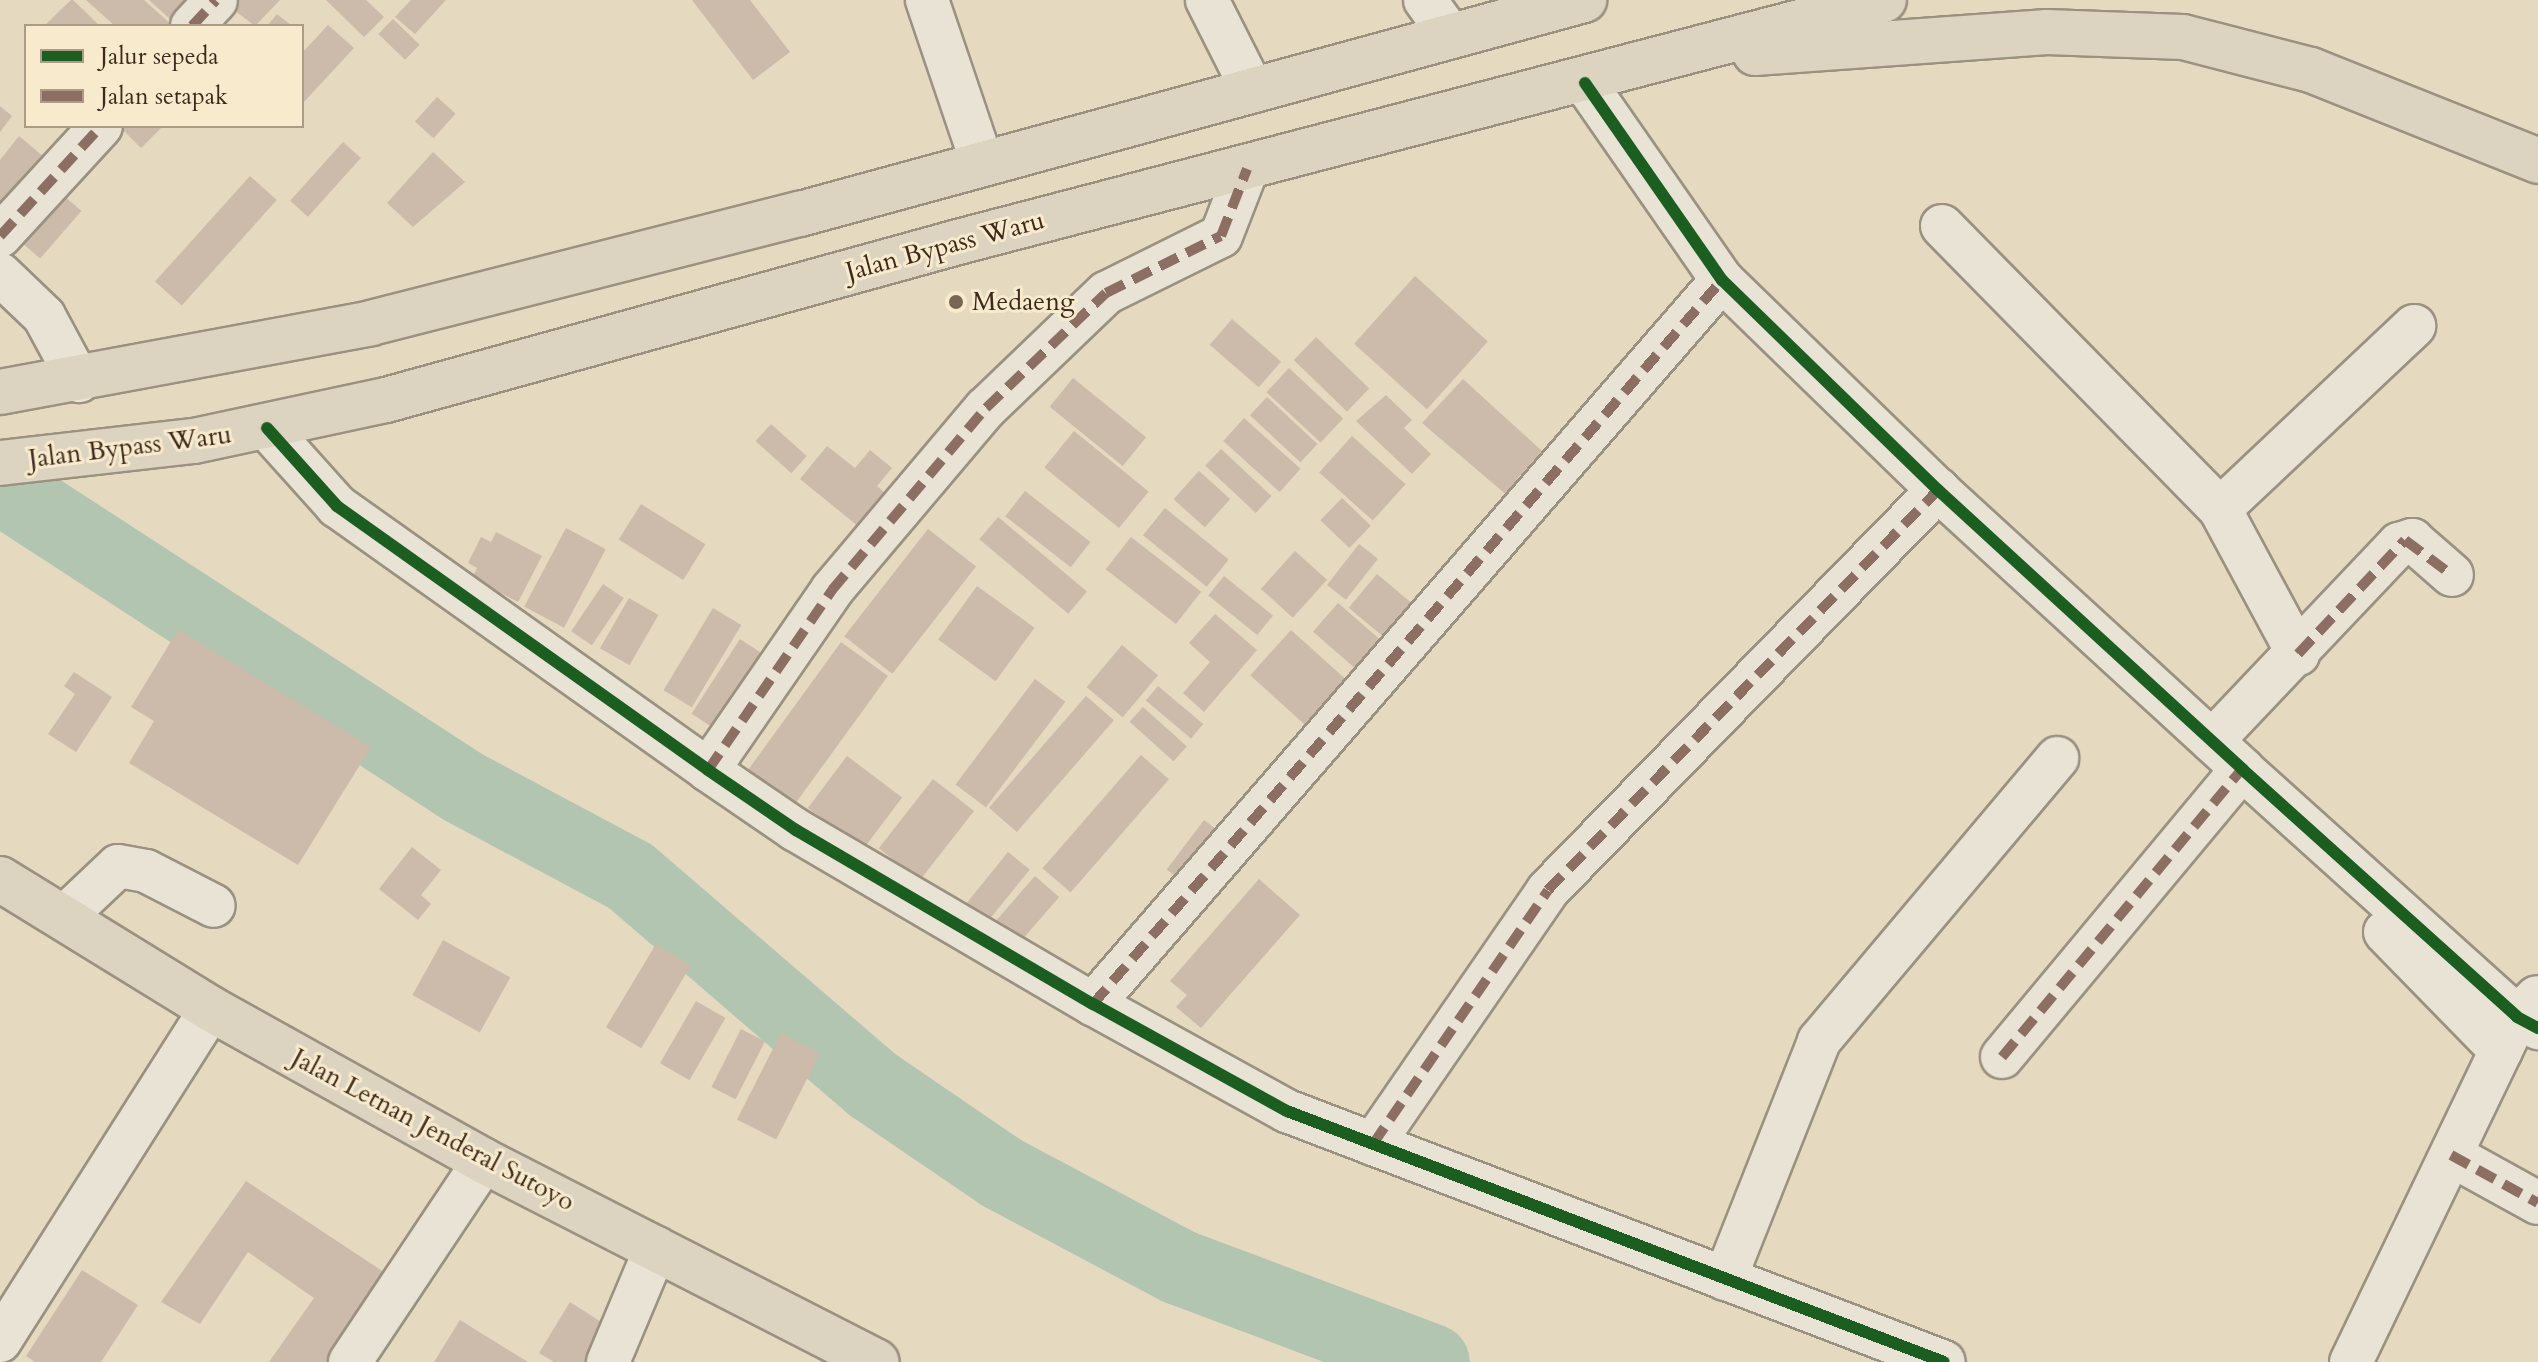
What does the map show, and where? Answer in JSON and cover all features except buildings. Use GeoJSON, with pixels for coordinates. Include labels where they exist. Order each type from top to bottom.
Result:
{"type":"FeatureCollection","features":[{"type":"Feature","properties":{"kind":"highway"},"geometry":{"type":"LineString","coordinates":[[0,392],[79,381],[371,323],[983,165],[1584,0]]}},
{"type":"Feature","properties":{"kind":"highway","name":"Jalan Bypass Waru"},"geometry":{"type":"LineString","coordinates":[[0,463],[194,441],[267,428],[1585,83],[1884,0]]}},
{"type":"Feature","properties":{"kind":"highway"},"geometry":{"type":"LineString","coordinates":[[1677,56],[2047,32],[2183,37],[2311,70],[2538,161]]}},
{"type":"Feature","properties":{"kind":"highway","name":"Jalan Letnan Jenderal Sutoyo"},"geometry":{"type":"LineString","coordinates":[[0,879],[211,1009],[484,1161],[877,1362]]}},
{"type":"Feature","properties":{"kind":"street"},"geometry":{"type":"LineString","coordinates":[[194,24],[216,0]]}},
{"type":"Feature","properties":{"kind":"street"},"geometry":{"type":"LineString","coordinates":[[927,0],[983,165]]}},
{"type":"Feature","properties":{"kind":"street"},"geometry":{"type":"LineString","coordinates":[[1207,0],[1253,91]]}},
{"type":"Feature","properties":{"kind":"street"},"geometry":{"type":"LineString","coordinates":[[1425,0],[1451,36]]}},
{"type":"Feature","properties":{"kind":"street"},"geometry":{"type":"LineString","coordinates":[[1585,83],[1722,280],[1938,490],[2524,1023],[2451,1155],[2351,1362]]}},
{"type":"Feature","properties":{"kind":"street"},"geometry":{"type":"LineString","coordinates":[[0,236],[99,128]]}},
{"type":"Feature","properties":{"kind":"street"},"geometry":{"type":"LineString","coordinates":[[708,770],[832,590],[986,408],[1106,293],[1221,236],[1247,169]]}},
{"type":"Feature","properties":{"kind":"street"},"geometry":{"type":"LineString","coordinates":[[1942,226],[2220,509],[2298,654]]}},
{"type":"Feature","properties":{"kind":"street"},"geometry":{"type":"LineString","coordinates":[[0,274],[44,316],[79,381]]}},
{"type":"Feature","properties":{"kind":"street"},"geometry":{"type":"LineString","coordinates":[[1093,1004],[1722,280]]}},
{"type":"Feature","properties":{"kind":"street"},"geometry":{"type":"LineString","coordinates":[[2220,509],[2414,326]]}},
{"type":"Feature","properties":{"kind":"street"},"geometry":{"type":"LineString","coordinates":[[267,428],[337,506],[708,770],[796,830],[1093,1004],[1287,1111],[1944,1362]]}},
{"type":"Feature","properties":{"kind":"street"},"geometry":{"type":"LineString","coordinates":[[1373,1144],[1548,890],[1938,490]]}},
{"type":"Feature","properties":{"kind":"street"},"geometry":{"type":"LineString","coordinates":[[2212,741],[2405,540],[2452,575]]}},
{"type":"Feature","properties":{"kind":"street"},"geometry":{"type":"LineString","coordinates":[[1725,1279],[1819,1041],[2057,758]]}},
{"type":"Feature","properties":{"kind":"street"},"geometry":{"type":"LineString","coordinates":[[2002,1057],[2242,769]]}},
{"type":"Feature","properties":{"kind":"street"},"geometry":{"type":"LineString","coordinates":[[64,917],[118,866],[146,871],[214,906]]}},
{"type":"Feature","properties":{"kind":"street"},"geometry":{"type":"LineString","coordinates":[[5,1332],[211,1009]]}},
{"type":"Feature","properties":{"kind":"street"},"geometry":{"type":"LineString","coordinates":[[2451,1155],[2538,1203]]}},
{"type":"Feature","properties":{"kind":"street"},"geometry":{"type":"LineString","coordinates":[[350,1362],[484,1161]]}},
{"type":"Feature","properties":{"kind":"street"},"geometry":{"type":"LineString","coordinates":[[608,1362],[656,1248]]}},
{"type":"Feature","properties":{"kind":"waterway"},"geometry":{"type":"LineString","coordinates":[[0,486],[463,787],[630,876],[873,1085],[1002,1173],[1179,1267],[1432,1362]]}},
{"type":"Feature","properties":{"kind":"marked path"},"geometry":{"type":"LineString","coordinates":[[194,24],[216,0]]}},
{"type":"Feature","properties":{"kind":"marked path"},"geometry":{"type":"LineString","coordinates":[[0,236],[99,128]]}},
{"type":"Feature","properties":{"kind":"marked path"},"geometry":{"type":"LineString","coordinates":[[708,770],[832,590],[986,408],[1106,293],[1221,236],[1247,169]]}},
{"type":"Feature","properties":{"kind":"marked path"},"geometry":{"type":"LineString","coordinates":[[1093,1004],[1722,280]]}},
{"type":"Feature","properties":{"kind":"marked path"},"geometry":{"type":"LineString","coordinates":[[1373,1144],[1548,890],[1938,490]]}},
{"type":"Feature","properties":{"kind":"marked path"},"geometry":{"type":"LineString","coordinates":[[2298,654],[2405,540],[2452,575]]}},
{"type":"Feature","properties":{"kind":"marked path"},"geometry":{"type":"LineString","coordinates":[[2002,1057],[2242,769]]}},
{"type":"Feature","properties":{"kind":"marked path"},"geometry":{"type":"LineString","coordinates":[[2451,1155],[2538,1203]]}},
{"type":"Feature","properties":{"kind":"cycle path"},"geometry":{"type":"LineString","coordinates":[[1585,83],[1722,280],[1938,490],[2242,769],[2517,1017],[2538,1028]]}},
{"type":"Feature","properties":{"kind":"cycle path"},"geometry":{"type":"LineString","coordinates":[[267,428],[337,506],[708,770],[796,830],[1093,1004],[1287,1111],[1944,1362]]}},
{"type":"Feature","properties":{"kind":"place","name":"Medaeng"},"geometry":{"type":"Point","coordinates":[956,302]}}]}
